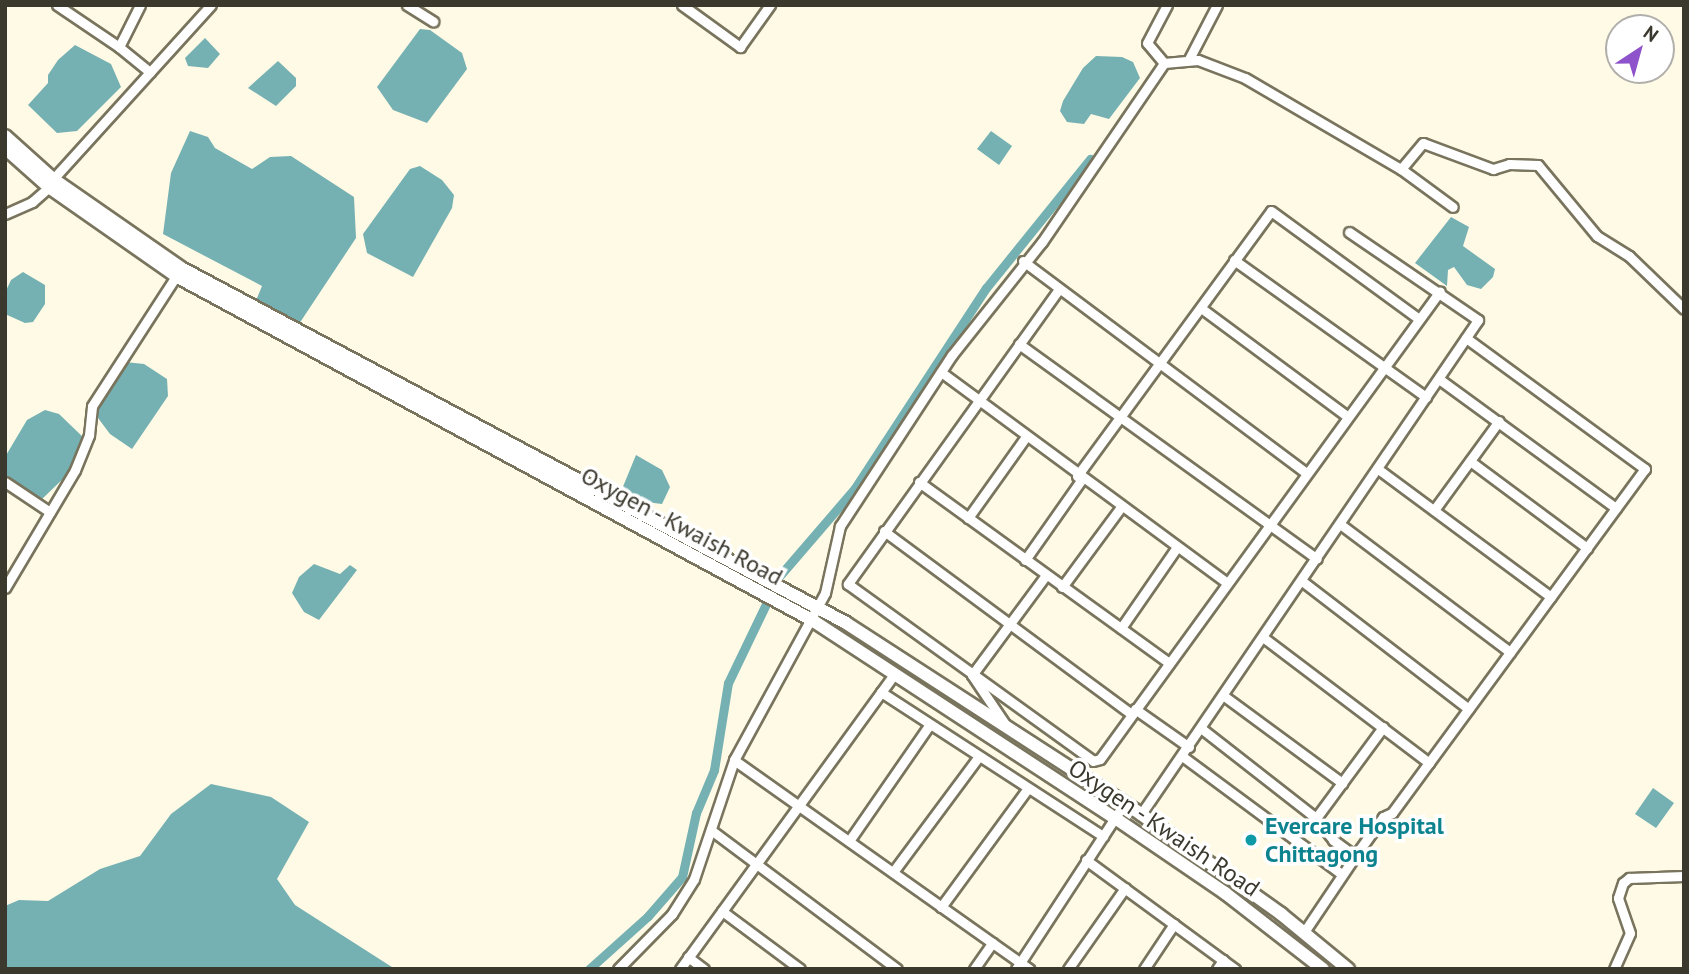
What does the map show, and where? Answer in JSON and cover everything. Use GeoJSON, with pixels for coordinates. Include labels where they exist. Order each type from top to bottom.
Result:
{"type":"FeatureCollection","features":[{"type":"Feature","properties":{"kind":"main road","name":"Oxygen - Kwaish Road"},"geometry":{"type":"LineString","coordinates":[[5,136],[51,183]]}},
{"type":"Feature","properties":{"kind":"main road","name":"Oxygen - Kwaish Road"},"geometry":{"type":"LineString","coordinates":[[5,148],[179,272],[814,615],[846,623],[1141,814],[1304,932],[1349,969]]}},
{"type":"Feature","properties":{"kind":"main road","name":"Oxygen - Kwaish Road"},"geometry":{"type":"LineString","coordinates":[[179,272],[776,591],[814,615],[894,674],[1225,893],[1323,969]]}},
{"type":"Feature","properties":{"kind":"street"},"geometry":{"type":"LineString","coordinates":[[57,5],[119,47],[150,72]]}},
{"type":"Feature","properties":{"kind":"street"},"geometry":{"type":"LineString","coordinates":[[119,47],[140,5]]}},
{"type":"Feature","properties":{"kind":"street"},"geometry":{"type":"LineString","coordinates":[[5,215],[32,202],[51,183],[211,5]]}},
{"type":"Feature","properties":{"kind":"street"},"geometry":{"type":"LineString","coordinates":[[407,5],[433,21]]}},
{"type":"Feature","properties":{"kind":"street"},"geometry":{"type":"LineString","coordinates":[[681,5],[740,47],[770,5]]}},
{"type":"Feature","properties":{"kind":"street"},"geometry":{"type":"LineString","coordinates":[[1164,64],[1147,43],[1167,5]]}},
{"type":"Feature","properties":{"kind":"street"},"geometry":{"type":"LineString","coordinates":[[1189,59],[1217,5]]}},
{"type":"Feature","properties":{"kind":"street"},"geometry":{"type":"LineString","coordinates":[[618,969],[686,895],[734,760],[814,615],[836,558],[840,526],[941,373],[1023,261],[1069,204],[1164,64],[1189,59],[1245,78],[1401,169],[1452,206]]}},
{"type":"Feature","properties":{"kind":"street"},"geometry":{"type":"LineString","coordinates":[[1401,169],[1423,143],[1493,169],[1510,164],[1538,165],[1597,236],[1629,256],[1684,309]]}},
{"type":"Feature","properties":{"kind":"street"},"geometry":{"type":"LineString","coordinates":[[1025,560],[1119,419],[1271,211],[1419,319]]}},
{"type":"Feature","properties":{"kind":"street"},"geometry":{"type":"LineString","coordinates":[[1141,814],[1202,729],[1478,320],[1440,291],[1349,232]]}},
{"type":"Feature","properties":{"kind":"street"},"geometry":{"type":"LineString","coordinates":[[1234,260],[1426,397]]}},
{"type":"Feature","properties":{"kind":"street"},"geometry":{"type":"LineString","coordinates":[[1023,261],[1306,473]]}},
{"type":"Feature","properties":{"kind":"street"},"geometry":{"type":"LineString","coordinates":[[5,588],[85,450],[92,406],[179,272]]}},
{"type":"Feature","properties":{"kind":"street"},"geometry":{"type":"LineString","coordinates":[[1059,289],[848,584],[1093,761],[1100,759],[1440,291]]}},
{"type":"Feature","properties":{"kind":"street"},"geometry":{"type":"LineString","coordinates":[[1201,308],[1347,416]]}},
{"type":"Feature","properties":{"kind":"street"},"geometry":{"type":"LineString","coordinates":[[1304,932],[1355,856],[1429,763],[1645,469],[1466,338]]}},
{"type":"Feature","properties":{"kind":"street"},"geometry":{"type":"LineString","coordinates":[[1019,344],[1119,419],[1317,559]]}},
{"type":"Feature","properties":{"kind":"street"},"geometry":{"type":"LineString","coordinates":[[941,373],[1025,438],[1227,583]]}},
{"type":"Feature","properties":{"kind":"street"},"geometry":{"type":"LineString","coordinates":[[1439,379],[1616,508]]}},
{"type":"Feature","properties":{"kind":"street"},"geometry":{"type":"LineString","coordinates":[[1434,510],[1499,421]]}},
{"type":"Feature","properties":{"kind":"street"},"geometry":{"type":"LineString","coordinates":[[968,518],[1025,438]]}},
{"type":"Feature","properties":{"kind":"street"},"geometry":{"type":"LineString","coordinates":[[1470,461],[1587,548]]}},
{"type":"Feature","properties":{"kind":"street"},"geometry":{"type":"LineString","coordinates":[[1378,469],[1551,597]]}},
{"type":"Feature","properties":{"kind":"street"},"geometry":{"type":"LineString","coordinates":[[5,482],[50,512]]}},
{"type":"Feature","properties":{"kind":"street"},"geometry":{"type":"LineString","coordinates":[[919,482],[1169,663]]}},
{"type":"Feature","properties":{"kind":"street"},"geometry":{"type":"LineString","coordinates":[[1062,587],[1121,507]]}},
{"type":"Feature","properties":{"kind":"street"},"geometry":{"type":"LineString","coordinates":[[1340,524],[1510,652]]}},
{"type":"Feature","properties":{"kind":"street"},"geometry":{"type":"LineString","coordinates":[[884,531],[1008,624],[1133,712],[1189,747]]}},
{"type":"Feature","properties":{"kind":"street"},"geometry":{"type":"LineString","coordinates":[[1121,628],[1177,547]]}},
{"type":"Feature","properties":{"kind":"street"},"geometry":{"type":"LineString","coordinates":[[972,675],[1046,575]]}},
{"type":"Feature","properties":{"kind":"street"},"geometry":{"type":"LineString","coordinates":[[1302,581],[1469,709]]}},
{"type":"Feature","properties":{"kind":"street"},"geometry":{"type":"LineString","coordinates":[[1264,638],[1429,763]]}},
{"type":"Feature","properties":{"kind":"street"},"geometry":{"type":"LineString","coordinates":[[680,969],[894,674]]}},
{"type":"Feature","properties":{"kind":"street"},"geometry":{"type":"LineString","coordinates":[[972,675],[1010,731]]}},
{"type":"Feature","properties":{"kind":"street"},"geometry":{"type":"LineString","coordinates":[[881,692],[1103,836]]}},
{"type":"Feature","properties":{"kind":"street"},"geometry":{"type":"LineString","coordinates":[[1224,696],[1342,783]]}},
{"type":"Feature","properties":{"kind":"street"},"geometry":{"type":"LineString","coordinates":[[849,841],[930,724]]}},
{"type":"Feature","properties":{"kind":"street"},"geometry":{"type":"LineString","coordinates":[[1317,818],[1382,727]]}},
{"type":"Feature","properties":{"kind":"street"},"geometry":{"type":"LineString","coordinates":[[1202,729],[1317,818],[1333,840],[1355,856]]}},
{"type":"Feature","properties":{"kind":"street"},"geometry":{"type":"LineString","coordinates":[[893,872],[979,756]]}},
{"type":"Feature","properties":{"kind":"street"},"geometry":{"type":"LineString","coordinates":[[1182,756],[1340,873]]}},
{"type":"Feature","properties":{"kind":"street"},"geometry":{"type":"LineString","coordinates":[[734,760],[1022,967],[1086,860],[1125,804]]}},
{"type":"Feature","properties":{"kind":"street"},"geometry":{"type":"LineString","coordinates":[[941,907],[1028,788]]}},
{"type":"Feature","properties":{"kind":"street"},"geometry":{"type":"LineString","coordinates":[[710,830],[897,969]]}},
{"type":"Feature","properties":{"kind":"street"},"geometry":{"type":"LineString","coordinates":[[1086,860],[1235,969]]}},
{"type":"Feature","properties":{"kind":"street"},"geometry":{"type":"LineString","coordinates":[[1614,969],[1630,933],[1618,898],[1623,883],[1629,878],[1684,876]]}},
{"type":"Feature","properties":{"kind":"street"},"geometry":{"type":"LineString","coordinates":[[1069,969],[1125,888]]}},
{"type":"Feature","properties":{"kind":"street"},"geometry":{"type":"LineString","coordinates":[[722,911],[800,969]]}},
{"type":"Feature","properties":{"kind":"street"},"geometry":{"type":"LineString","coordinates":[[1144,969],[1174,924]]}},
{"type":"Feature","properties":{"kind":"street"},"geometry":{"type":"LineString","coordinates":[[974,969],[992,943]]}},
{"type":"Feature","properties":{"kind":"street"},"geometry":{"type":"LineString","coordinates":[[688,957],[704,969]]}},
{"type":"Feature","properties":{"kind":"street"},"geometry":{"type":"LineString","coordinates":[[1217,969],[1223,960]]}},
{"type":"Feature","properties":{"kind":"water"},"geometry":{"type":"Polygon","coordinates":[[[420,29],[430,30],[462,53],[467,69],[427,123],[393,110],[377,87],[420,29]]]}},
{"type":"Feature","properties":{"kind":"water"},"geometry":{"type":"Polygon","coordinates":[[[205,38],[220,54],[208,68],[188,66],[185,58],[205,38]]]}},
{"type":"Feature","properties":{"kind":"water"},"geometry":{"type":"Polygon","coordinates":[[[75,45],[111,64],[121,87],[77,131],[57,133],[28,105],[48,83],[48,75],[58,60],[75,45]]]}},
{"type":"Feature","properties":{"kind":"water"},"geometry":{"type":"Polygon","coordinates":[[[1096,56],[1122,57],[1133,62],[1140,78],[1109,119],[1091,114],[1084,124],[1067,122],[1060,111],[1063,101],[1083,68],[1096,56]]]}},
{"type":"Feature","properties":{"kind":"water"},"geometry":{"type":"Polygon","coordinates":[[[278,61],[296,78],[296,86],[276,106],[248,88],[278,61]]]}},
{"type":"Feature","properties":{"kind":"water"},"geometry":{"type":"Polygon","coordinates":[[[190,131],[208,137],[215,148],[252,169],[270,157],[291,156],[354,197],[356,238],[299,324],[255,303],[262,286],[163,234],[171,173],[190,131]]]}},
{"type":"Feature","properties":{"kind":"water"},"geometry":{"type":"Polygon","coordinates":[[[991,131],[1012,146],[999,165],[977,149],[991,131]]]}},
{"type":"Feature","properties":{"kind":"water"},"geometry":{"type":"Polygon","coordinates":[[[420,166],[442,180],[454,195],[452,208],[413,277],[367,253],[363,234],[410,169],[420,166]]]}},
{"type":"Feature","properties":{"kind":"water"},"geometry":{"type":"Polygon","coordinates":[[[1451,217],[1469,227],[1463,246],[1495,269],[1493,277],[1481,289],[1467,285],[1454,267],[1448,270],[1447,286],[1415,263],[1451,217]]]}},
{"type":"Feature","properties":{"kind":"water"},"geometry":{"type":"Polygon","coordinates":[[[23,272],[45,285],[45,304],[33,322],[25,323],[5,314],[5,293],[11,280],[23,272]]]}},
{"type":"Feature","properties":{"kind":"water"},"geometry":{"type":"Polygon","coordinates":[[[125,362],[144,364],[167,379],[168,396],[132,449],[110,434],[98,418],[98,403],[125,362]]]}},
{"type":"Feature","properties":{"kind":"water"},"geometry":{"type":"Polygon","coordinates":[[[45,410],[59,414],[85,439],[66,476],[41,500],[5,479],[5,457],[27,420],[45,410]]]}},
{"type":"Feature","properties":{"kind":"water"},"geometry":{"type":"Polygon","coordinates":[[[636,455],[662,470],[670,487],[662,504],[638,501],[622,489],[636,455]]]}},
{"type":"Feature","properties":{"kind":"water"},"geometry":{"type":"Polygon","coordinates":[[[314,564],[340,574],[350,565],[357,570],[319,620],[304,612],[292,593],[299,577],[314,564]]]}},
{"type":"Feature","properties":{"kind":"water"},"geometry":{"type":"Polygon","coordinates":[[[211,784],[271,797],[309,822],[277,879],[295,905],[395,969],[5,969],[5,906],[19,900],[48,901],[100,869],[140,856],[171,814],[211,784]]]}},
{"type":"Feature","properties":{"kind":"water"},"geometry":{"type":"Polygon","coordinates":[[[1653,788],[1674,803],[1656,828],[1635,814],[1653,788]]]}},
{"type":"Feature","properties":{"kind":"waterway"},"geometry":{"type":"LineString","coordinates":[[776,580],[855,488],[986,288],[1090,159]]}},
{"type":"Feature","properties":{"kind":"waterway"},"geometry":{"type":"LineString","coordinates":[[589,969],[648,916],[682,877],[696,813],[714,770],[728,683],[768,600]]}},
{"type":"Feature","properties":{"kind":"place","name":"Evercare Hospital Chittagong"},"geometry":{"type":"Point","coordinates":[1251,840]}}]}
